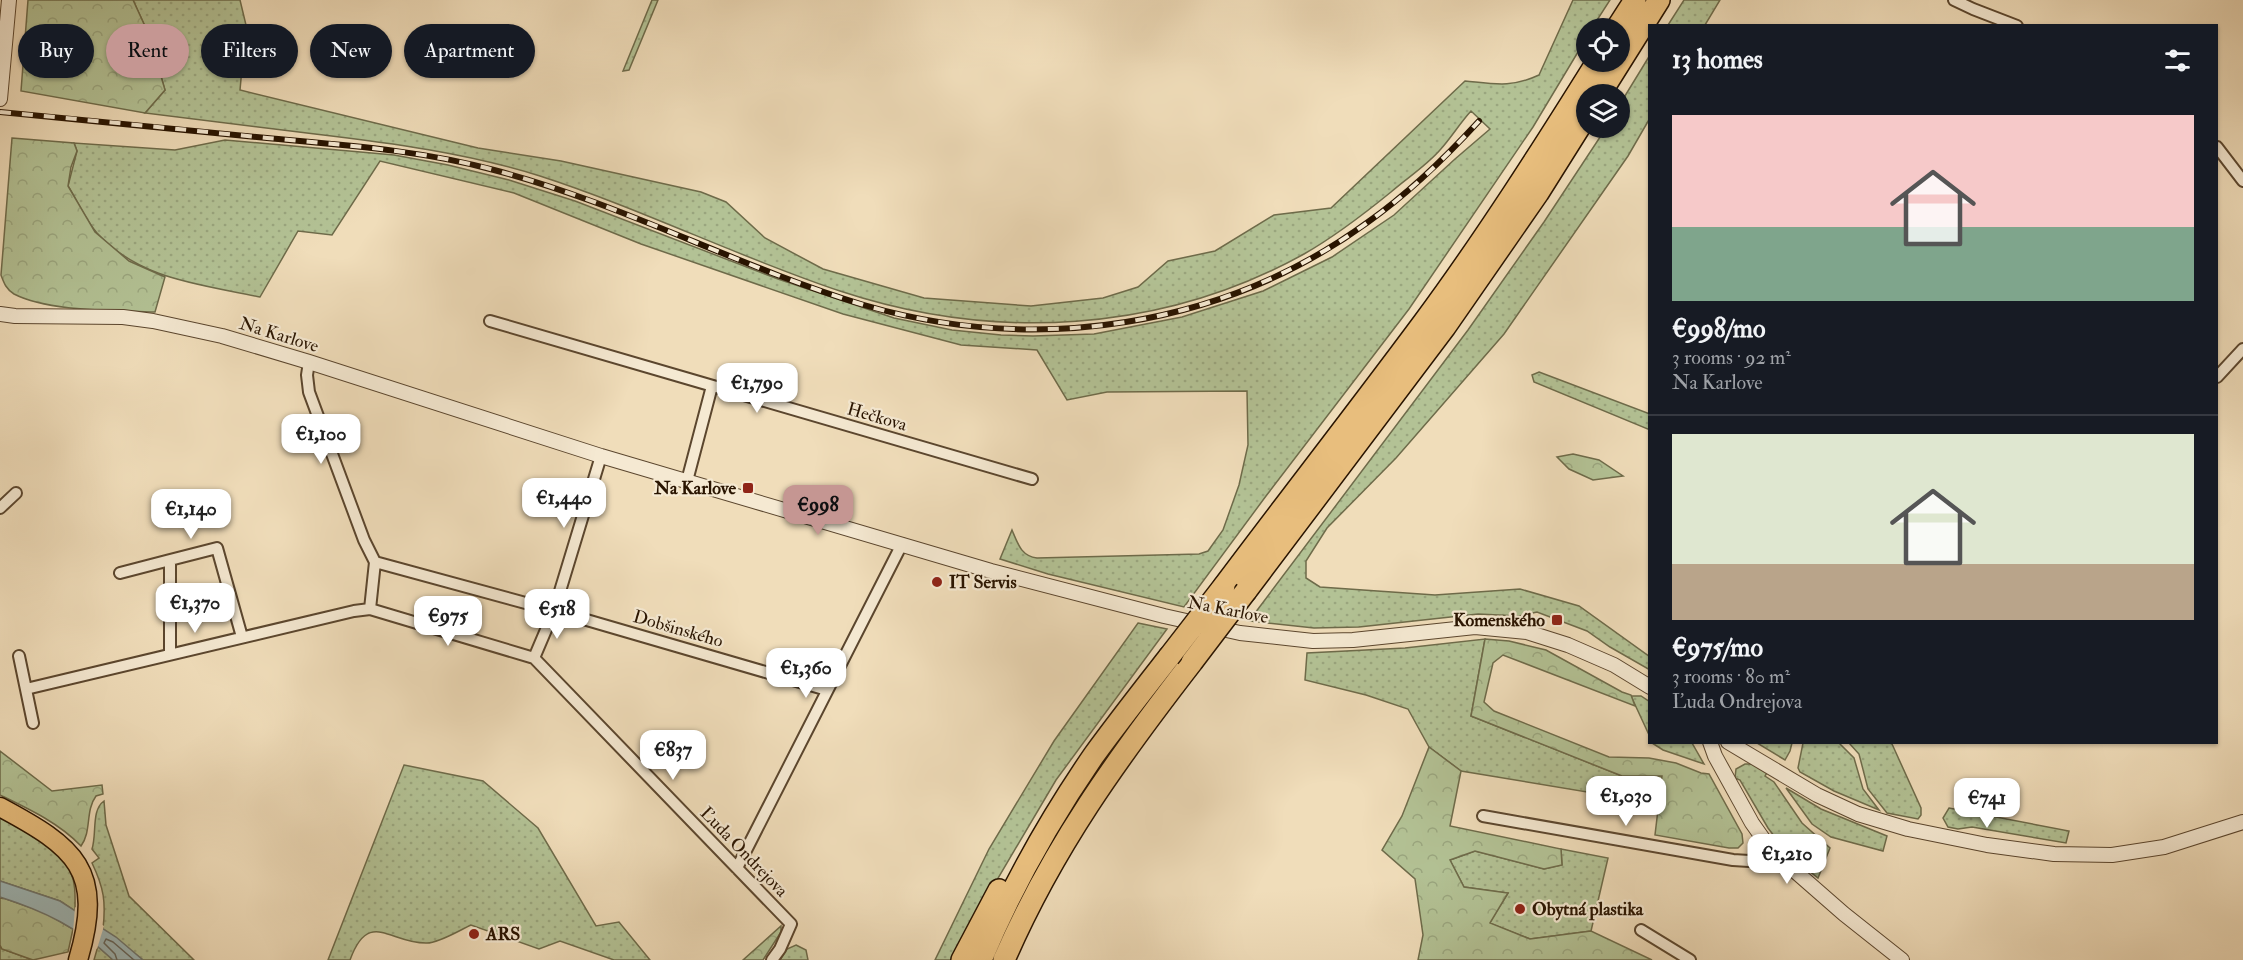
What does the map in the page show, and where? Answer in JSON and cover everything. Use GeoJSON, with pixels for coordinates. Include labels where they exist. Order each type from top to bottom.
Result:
{"type":"FeatureCollection","features":[{"type":"Feature","properties":{"kind":"highway"},"geometry":{"type":"LineString","coordinates":[[1623,18],[1635,0]]}},
{"type":"Feature","properties":{"kind":"highway"},"geometry":{"type":"LineString","coordinates":[[1606,84],[1659,0]]}},
{"type":"Feature","properties":{"kind":"highway"},"geometry":{"type":"LineString","coordinates":[[981,960],[1022,874],[1094,756],[1444,294],[1518,187],[1591,72]]}},
{"type":"Feature","properties":{"kind":"highway"},"geometry":{"type":"LineString","coordinates":[[1004,960],[1024,915],[1060,848],[1100,784],[1445,327],[1538,193],[1576,133]]}},
{"type":"Feature","properties":{"kind":"highway"},"geometry":{"type":"LineString","coordinates":[[962,960],[1019,854],[1058,792],[1094,756]]}},
{"type":"Feature","properties":{"kind":"highway"},"geometry":{"type":"LineString","coordinates":[[1017,960],[1046,894],[1060,848]]}},
{"type":"Feature","properties":{"kind":"main road"},"geometry":{"type":"LineString","coordinates":[[0,807],[33,824],[60,843],[74,859],[85,879],[89,913],[79,959]]}},
{"type":"Feature","properties":{"kind":"street"},"geometry":{"type":"LineString","coordinates":[[0,99],[9,0]]}},
{"type":"Feature","properties":{"kind":"street"},"geometry":{"type":"LineString","coordinates":[[1954,0],[2014,24]]}},
{"type":"Feature","properties":{"kind":"street"},"geometry":{"type":"LineString","coordinates":[[2218,148],[2239,165],[2243,181]]}},
{"type":"Feature","properties":{"kind":"street","name":"Na Karlove"},"geometry":{"type":"LineString","coordinates":[[0,314],[123,317],[222,336],[687,482],[1097,600],[1229,630],[1282,639],[1313,641],[1353,640],[1475,627],[1527,632],[1553,639],[1600,659],[1648,686]]}},
{"type":"Feature","properties":{"kind":"street","name":"Hečkova"},"geometry":{"type":"LineString","coordinates":[[490,321],[1032,479]]}},
{"type":"Feature","properties":{"kind":"street"},"geometry":{"type":"LineString","coordinates":[[2218,376],[2243,350]]}},
{"type":"Feature","properties":{"kind":"street"},"geometry":{"type":"LineString","coordinates":[[309,362],[307,375],[309,392],[364,540],[375,562],[370,609]]}},
{"type":"Feature","properties":{"kind":"street"},"geometry":{"type":"LineString","coordinates":[[687,482],[712,386]]}},
{"type":"Feature","properties":{"kind":"street"},"geometry":{"type":"LineString","coordinates":[[534,658],[554,611],[601,456]]}},
{"type":"Feature","properties":{"kind":"street"},"geometry":{"type":"LineString","coordinates":[[0,508],[16,493]]}},
{"type":"Feature","properties":{"kind":"street"},"geometry":{"type":"LineString","coordinates":[[736,868],[902,544]]}},
{"type":"Feature","properties":{"kind":"street"},"geometry":{"type":"LineString","coordinates":[[120,573],[218,548],[242,637]]}},
{"type":"Feature","properties":{"kind":"street"},"geometry":{"type":"LineString","coordinates":[[170,560],[170,654]]}},
{"type":"Feature","properties":{"kind":"street","name":"Dobšinského"},"geometry":{"type":"LineString","coordinates":[[375,562],[827,690]]}},
{"type":"Feature","properties":{"kind":"street","name":"Ľuda Ondrejova"},"geometry":{"type":"LineString","coordinates":[[26,688],[370,609],[534,658],[791,924],[780,949],[772,960]]}},
{"type":"Feature","properties":{"kind":"street"},"geometry":{"type":"LineString","coordinates":[[19,656],[33,723]]}},
{"type":"Feature","properties":{"kind":"street"},"geometry":{"type":"LineString","coordinates":[[1711,744],[1752,823],[1772,849],[1844,914],[1902,960]]}},
{"type":"Feature","properties":{"kind":"street"},"geometry":{"type":"LineString","coordinates":[[1731,744],[1817,795],[1858,814],[1927,834],[2018,850],[2081,855],[2136,852],[2164,847],[2243,822]]}},
{"type":"Feature","properties":{"kind":"street"},"geometry":{"type":"LineString","coordinates":[[1722,767],[1743,752]]}},
{"type":"Feature","properties":{"kind":"street"},"geometry":{"type":"LineString","coordinates":[[1483,816],[1733,860],[1749,861],[1772,849]]}},
{"type":"Feature","properties":{"kind":"street"},"geometry":{"type":"LineString","coordinates":[[1641,930],[1690,960]]}},
{"type":"Feature","properties":{"kind":"green space"},"geometry":{"type":"Polygon","coordinates":[[[28,0],[133,0],[144,24],[106,24],[106,78],[162,78],[165,90],[145,113],[21,91],[22,78],[94,78],[94,24],[26,24],[28,0]]]}},
{"type":"Feature","properties":{"kind":"green space"},"geometry":{"type":"Polygon","coordinates":[[[133,0],[240,0],[246,24],[201,24],[201,78],[241,78],[240,90],[478,148],[561,161],[701,192],[726,202],[765,238],[823,269],[924,298],[1031,306],[1103,298],[1138,287],[1168,261],[1215,251],[1274,215],[1331,208],[1465,81],[1511,83],[1539,75],[1573,0],[1610,0],[1598,18],[1576,18],[1576,55],[1533,127],[1409,309],[1184,607],[1048,574],[1000,559],[1012,530],[1024,552],[1037,558],[1199,554],[1208,551],[1223,530],[1239,485],[1248,445],[1247,391],[1107,392],[1067,400],[1037,350],[961,345],[843,314],[641,244],[514,193],[380,161],[332,235],[298,231],[260,297],[215,288],[172,278],[132,261],[114,249],[97,233],[68,186],[77,151],[74,143],[175,150],[225,140],[394,155],[448,165],[509,180],[575,201],[778,279],[894,318],[952,330],[1033,336],[1094,334],[1182,317],[1263,291],[1332,257],[1394,215],[1490,129],[1471,111],[1435,156],[1360,217],[1304,254],[1249,280],[1193,300],[1135,314],[1076,321],[1017,323],[957,318],[898,307],[840,291],[578,189],[485,161],[400,145],[145,113],[165,90],[162,78],[189,78],[189,24],[144,24],[133,0]]]}},
{"type":"Feature","properties":{"kind":"green space"},"geometry":{"type":"Polygon","coordinates":[[[652,0],[658,0],[629,70],[623,71],[652,0]]]}},
{"type":"Feature","properties":{"kind":"green space"},"geometry":{"type":"Polygon","coordinates":[[[1684,0],[1720,0],[1706,24],[1669,24],[1684,0]]]}},
{"type":"Feature","properties":{"kind":"green space"},"geometry":{"type":"Polygon","coordinates":[[[1648,58],[1648,121],[1628,156],[1504,334],[1396,458],[1327,528],[1306,561],[1306,578],[1320,587],[1435,595],[1520,589],[1579,606],[1648,656],[1648,669],[1587,631],[1537,612],[1519,616],[1478,614],[1359,627],[1314,628],[1249,621],[1468,330],[1599,138],[1630,138],[1630,88],[1648,58]]]}},
{"type":"Feature","properties":{"kind":"green space"},"geometry":{"type":"Polygon","coordinates":[[[12,138],[74,143],[77,151],[71,167],[68,186],[95,232],[129,261],[165,277],[155,312],[63,307],[28,300],[7,288],[1,275],[12,138]]]}},
{"type":"Feature","properties":{"kind":"green space"},"geometry":{"type":"Polygon","coordinates":[[[1539,372],[1648,413],[1648,429],[1534,382],[1532,375],[1539,372]]]}},
{"type":"Feature","properties":{"kind":"green space"},"geometry":{"type":"Polygon","coordinates":[[[1573,454],[1599,460],[1623,476],[1593,480],[1569,469],[1557,457],[1573,454]]]}},
{"type":"Feature","properties":{"kind":"green space"},"geometry":{"type":"Polygon","coordinates":[[[1138,623],[1167,629],[1056,780],[953,960],[935,960],[989,849],[1054,741],[1138,623]]]}},
{"type":"Feature","properties":{"kind":"green space"},"geometry":{"type":"Polygon","coordinates":[[[1485,639],[1471,716],[1622,776],[1662,776],[1659,804],[1461,771],[1429,747],[1408,709],[1366,695],[1305,680],[1307,653],[1405,648],[1485,639]]]}},
{"type":"Feature","properties":{"kind":"green space"},"geometry":{"type":"Polygon","coordinates":[[[1485,639],[1509,641],[1546,650],[1631,695],[1635,706],[1503,655],[1493,663],[1484,702],[1494,711],[1609,757],[1649,758],[1676,763],[1709,774],[1742,834],[1743,843],[1738,848],[1729,848],[1655,835],[1662,776],[1622,776],[1471,716],[1485,639]]]}},
{"type":"Feature","properties":{"kind":"green space"},"geometry":{"type":"Polygon","coordinates":[[[1631,696],[1641,696],[1648,701],[1648,733],[1631,696]]]}},
{"type":"Feature","properties":{"kind":"green space"},"geometry":{"type":"Polygon","coordinates":[[[1654,744],[1693,744],[1704,764],[1663,750],[1654,744]]]}},
{"type":"Feature","properties":{"kind":"green space"},"geometry":{"type":"Polygon","coordinates":[[[1759,744],[1792,744],[1785,760],[1759,744]]]}},
{"type":"Feature","properties":{"kind":"green space"},"geometry":{"type":"Polygon","coordinates":[[[1803,744],[1840,744],[1854,758],[1863,789],[1879,810],[1834,791],[1800,772],[1798,768],[1803,744]]]}},
{"type":"Feature","properties":{"kind":"green space"},"geometry":{"type":"Polygon","coordinates":[[[1850,744],[1892,744],[1921,808],[1921,815],[1918,819],[1887,813],[1868,789],[1859,754],[1850,744]]]}},
{"type":"Feature","properties":{"kind":"green space"},"geometry":{"type":"Polygon","coordinates":[[[1429,747],[1461,771],[1450,826],[1561,849],[1562,865],[1544,869],[1475,851],[1450,860],[1464,887],[1508,893],[1490,923],[1530,939],[1591,931],[1652,960],[1418,960],[1423,935],[1415,879],[1382,850],[1402,816],[1429,747]]]}},
{"type":"Feature","properties":{"kind":"green space"},"geometry":{"type":"Polygon","coordinates":[[[0,751],[52,791],[102,785],[103,794],[96,796],[93,802],[81,846],[53,823],[0,795],[0,751]]]}},
{"type":"Feature","properties":{"kind":"green space"},"geometry":{"type":"Polygon","coordinates":[[[1745,764],[1753,764],[1768,771],[1765,776],[1774,782],[1802,823],[1830,848],[1818,878],[1787,853],[1768,828],[1740,780],[1735,778],[1736,769],[1745,764]]]}},
{"type":"Feature","properties":{"kind":"green space"},"geometry":{"type":"Polygon","coordinates":[[[404,765],[483,781],[538,828],[596,926],[619,922],[650,960],[614,960],[560,941],[539,949],[471,925],[443,939],[427,943],[373,932],[357,944],[350,960],[328,960],[404,765]]]}},
{"type":"Feature","properties":{"kind":"green space"},"geometry":{"type":"Polygon","coordinates":[[[1786,788],[1821,809],[1887,836],[1883,851],[1831,837],[1812,824],[1786,788]]]}},
{"type":"Feature","properties":{"kind":"green space"},"geometry":{"type":"Polygon","coordinates":[[[104,801],[106,825],[129,896],[194,960],[143,960],[103,929],[103,895],[92,863],[99,858],[92,849],[97,810],[104,801]]]}},
{"type":"Feature","properties":{"kind":"green space"},"geometry":{"type":"Polygon","coordinates":[[[1949,808],[2069,831],[2066,843],[1972,827],[1958,829],[1948,827],[1943,818],[1949,808]]]}},
{"type":"Feature","properties":{"kind":"green space"},"geometry":{"type":"Polygon","coordinates":[[[0,816],[41,839],[59,854],[66,863],[74,882],[75,911],[60,901],[0,881],[0,816]]]}},
{"type":"Feature","properties":{"kind":"green space"},"geometry":{"type":"Polygon","coordinates":[[[1561,849],[1608,858],[1591,931],[1530,939],[1489,923],[1508,893],[1464,887],[1450,860],[1475,851],[1544,869],[1562,865],[1561,849]]]}},
{"type":"Feature","properties":{"kind":"green space"},"geometry":{"type":"Polygon","coordinates":[[[0,897],[46,913],[73,929],[68,952],[33,960],[2,949],[0,945],[0,897]]]}},
{"type":"Feature","properties":{"kind":"green space"},"geometry":{"type":"Polygon","coordinates":[[[781,926],[781,932],[763,960],[743,960],[781,926]]]}},
{"type":"Feature","properties":{"kind":"green space"},"geometry":{"type":"Polygon","coordinates":[[[0,945],[2,949],[33,960],[0,960],[0,945]]]}},
{"type":"Feature","properties":{"kind":"green space"},"geometry":{"type":"Polygon","coordinates":[[[796,945],[806,950],[808,960],[780,960],[787,949],[796,945]]]}},
{"type":"Feature","properties":{"kind":"green space"},"geometry":{"type":"Polygon","coordinates":[[[98,946],[113,960],[94,960],[98,946]]]}},
{"type":"Feature","properties":{"kind":"water"},"geometry":{"type":"Polygon","coordinates":[[[0,881],[60,901],[116,937],[143,960],[113,960],[87,939],[60,922],[0,897],[0,881]]]}},
{"type":"Feature","properties":{"kind":"pier"},"geometry":{"type":"Polygon","coordinates":[[[75,907],[104,926],[97,949],[73,933],[75,907]]]}},
{"type":"Feature","properties":{"kind":"railway"},"geometry":{"type":"LineString","coordinates":[[0,112],[353,146],[466,163],[588,200],[771,273],[864,305],[929,320],[994,328],[1060,329],[1126,322],[1190,308],[1252,287],[1312,258],[1368,222],[1398,199],[1440,162],[1479,121]]}},
{"type":"Feature","properties":{"kind":"place","name":"Na Karlove"},"geometry":{"type":"Point","coordinates":[748,488]}},
{"type":"Feature","properties":{"kind":"place","name":"IT Servis"},"geometry":{"type":"Point","coordinates":[937,582]}},
{"type":"Feature","properties":{"kind":"place","name":"Komenského"},"geometry":{"type":"Point","coordinates":[1557,620]}},
{"type":"Feature","properties":{"kind":"place","name":"Obytná plastika"},"geometry":{"type":"Point","coordinates":[1520,909]}},
{"type":"Feature","properties":{"kind":"place","name":"ARS"},"geometry":{"type":"Point","coordinates":[474,934]}}]}
